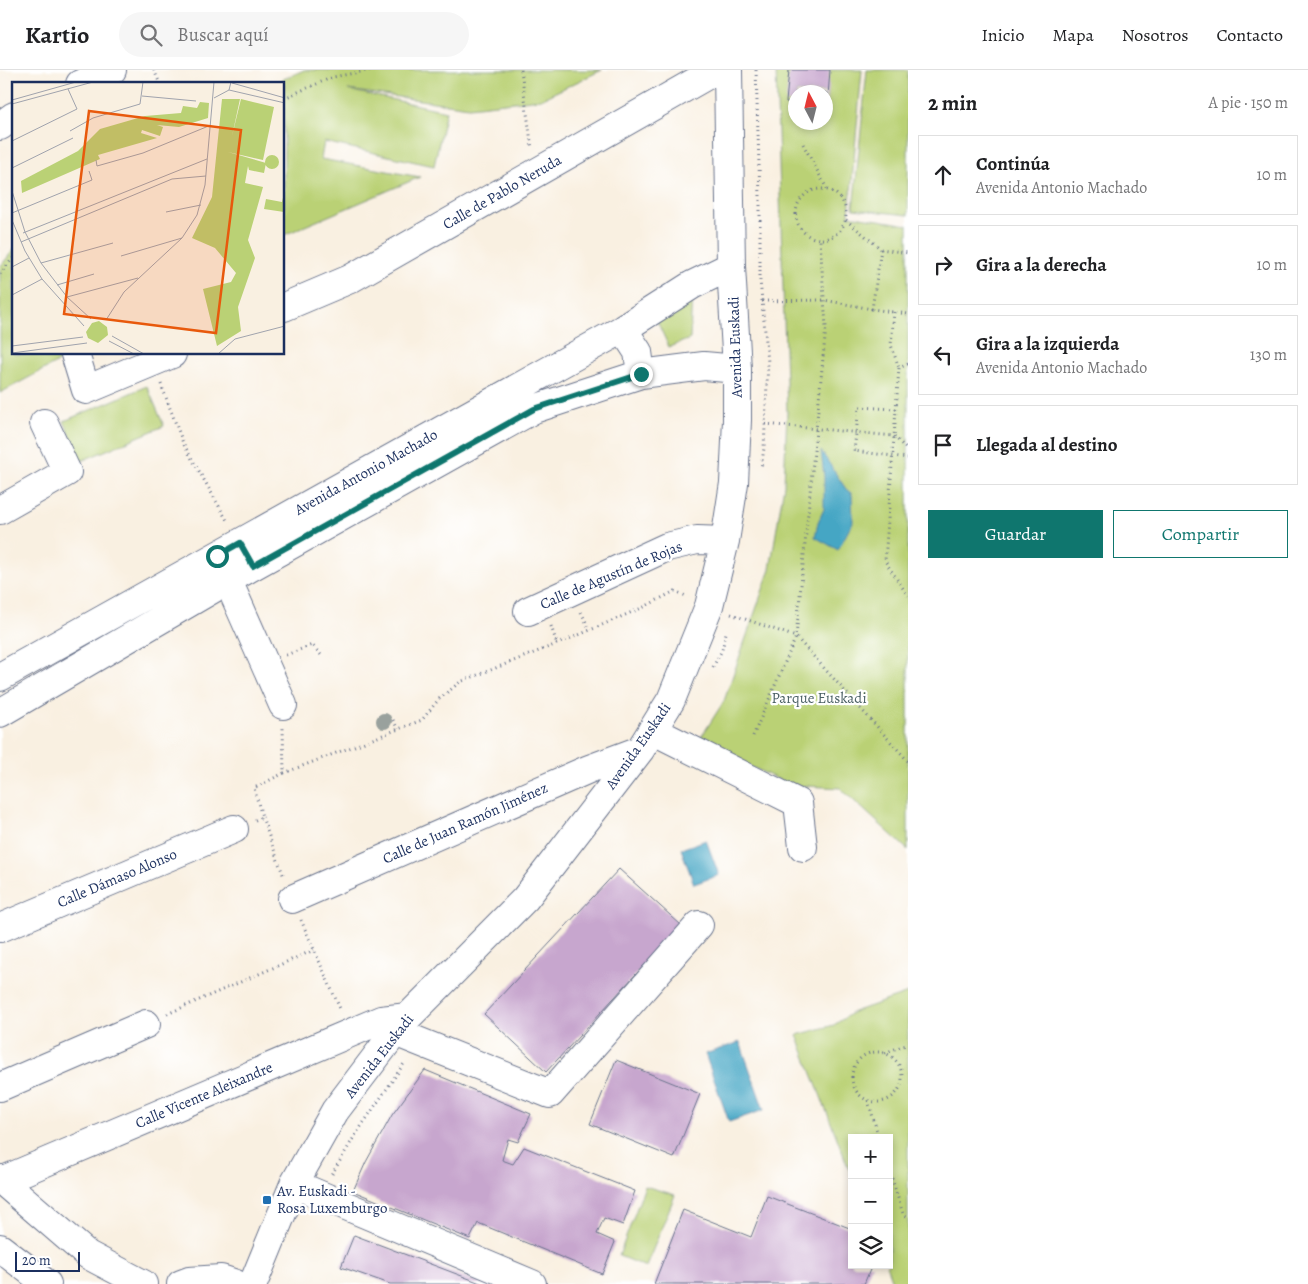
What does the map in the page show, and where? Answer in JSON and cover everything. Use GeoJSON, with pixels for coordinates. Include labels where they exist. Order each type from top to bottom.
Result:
{"type":"FeatureCollection","features":[{"type":"Feature","properties":{"kind":"street"},"geometry":{"type":"LineString","coordinates":[[85,82],[112,70]]}},
{"type":"Feature","properties":{"kind":"street","name":"Calle de Pablo Neruda"},"geometry":{"type":"LineString","coordinates":[[285,307],[350,279],[716,70]]}},
{"type":"Feature","properties":{"kind":"street","name":"Avenida Euskadi"},"geometry":{"type":"LineString","coordinates":[[253,1284],[294,1184],[335,1111],[402,1024],[525,898],[646,740],[723,614],[725,541],[734,484],[738,420],[731,266],[728,70]]}},
{"type":"Feature","properties":{"kind":"street"},"geometry":{"type":"LineString","coordinates":[[0,126],[12,117]]}},
{"type":"Feature","properties":{"kind":"street","name":"Avenida Antonio Machado"},"geometry":{"type":"LineString","coordinates":[[0,677],[623,329],[692,285],[731,266]]}},
{"type":"Feature","properties":{"kind":"street"},"geometry":{"type":"LineString","coordinates":[[623,329],[638,352],[641,374]]}},
{"type":"Feature","properties":{"kind":"street"},"geometry":{"type":"LineString","coordinates":[[75,355],[86,390],[162,358]]}},
{"type":"Feature","properties":{"kind":"street","name":"Avenida Antonio Machado"},"geometry":{"type":"LineString","coordinates":[[0,712],[228,580],[534,409],[641,374],[704,366],[737,369]]}},
{"type":"Feature","properties":{"kind":"street"},"geometry":{"type":"LineString","coordinates":[[0,510],[67,472],[44,423]]}},
{"type":"Feature","properties":{"kind":"street","name":"Calle de Agustín de Rojas"},"geometry":{"type":"LineString","coordinates":[[528,611],[668,548],[698,540],[725,541]]}},
{"type":"Feature","properties":{"kind":"street"},"geometry":{"type":"LineString","coordinates":[[228,549],[228,580],[283,705]]}},
{"type":"Feature","properties":{"kind":"street"},"geometry":{"type":"LineString","coordinates":[[646,740],[798,803],[803,847]]}},
{"type":"Feature","properties":{"kind":"street","name":"Calle de Juan Ramón Jiménez"},"geometry":{"type":"LineString","coordinates":[[292,899],[589,769],[646,740]]}},
{"type":"Feature","properties":{"kind":"street","name":"Calle Dámaso Alonso"},"geometry":{"type":"LineString","coordinates":[[0,928],[234,829]]}},
{"type":"Feature","properties":{"kind":"street"},"geometry":{"type":"LineString","coordinates":[[402,1024],[420,1042],[550,1094],[700,925]]}},
{"type":"Feature","properties":{"kind":"street","name":"Calle Vicente Aleixandre"},"geometry":{"type":"LineString","coordinates":[[1,1180],[381,1020],[402,1024]]}},
{"type":"Feature","properties":{"kind":"street"},"geometry":{"type":"LineString","coordinates":[[0,1087],[146,1024]]}},
{"type":"Feature","properties":{"kind":"street"},"geometry":{"type":"LineString","coordinates":[[1,1180],[88,1255],[143,1284]]}},
{"type":"Feature","properties":{"kind":"street"},"geometry":{"type":"LineString","coordinates":[[294,1184],[532,1284]]}},
{"type":"Feature","properties":{"kind":"street"},"geometry":{"type":"LineString","coordinates":[[0,1248],[47,1284]]}},
{"type":"Feature","properties":{"kind":"street"},"geometry":{"type":"LineString","coordinates":[[181,1284],[189,1281],[220,1279],[236,1284]]}},
{"type":"Feature","properties":{"kind":"path"},"geometry":{"type":"LineString","coordinates":[[154,70],[159,82]]}},
{"type":"Feature","properties":{"kind":"path"},"geometry":{"type":"LineString","coordinates":[[285,98],[333,77],[371,70]]}},
{"type":"Feature","properties":{"kind":"path"},"geometry":{"type":"LineString","coordinates":[[521,70],[535,173]]}},
{"type":"Feature","properties":{"kind":"path"},"geometry":{"type":"LineString","coordinates":[[756,70],[760,196],[760,280],[768,362],[764,448],[760,476]]}},
{"type":"Feature","properties":{"kind":"path"},"geometry":{"type":"LineString","coordinates":[[803,144],[828,190]]}},
{"type":"Feature","properties":{"kind":"path"},"geometry":{"type":"LineString","coordinates":[[819,189],[828,190],[841,198],[846,212],[846,220],[836,235],[820,240],[804,234],[798,227],[795,219],[795,210],[803,195],[819,189]]}},
{"type":"Feature","properties":{"kind":"path"},"geometry":{"type":"LineString","coordinates":[[846,220],[881,249],[908,252]]}},
{"type":"Feature","properties":{"kind":"path"},"geometry":{"type":"LineString","coordinates":[[753,736],[796,638],[826,327],[820,240]]}},
{"type":"Feature","properties":{"kind":"path"},"geometry":{"type":"LineString","coordinates":[[872,309],[881,249]]}},
{"type":"Feature","properties":{"kind":"path"},"geometry":{"type":"LineString","coordinates":[[0,274],[12,259]]}},
{"type":"Feature","properties":{"kind":"path"},"geometry":{"type":"LineString","coordinates":[[762,301],[824,300],[908,314]]}},
{"type":"Feature","properties":{"kind":"path"},"geometry":{"type":"LineString","coordinates":[[894,312],[891,346],[899,368],[885,561],[908,596]]}},
{"type":"Feature","properties":{"kind":"path"},"geometry":{"type":"LineString","coordinates":[[162,358],[183,443],[228,549]]}},
{"type":"Feature","properties":{"kind":"path"},"geometry":{"type":"LineString","coordinates":[[899,368],[908,364]]}},
{"type":"Feature","properties":{"kind":"path"},"geometry":{"type":"LineString","coordinates":[[896,409],[859,407],[854,451],[908,458]]}},
{"type":"Feature","properties":{"kind":"path"},"geometry":{"type":"LineString","coordinates":[[765,424],[894,436],[908,451]]}},
{"type":"Feature","properties":{"kind":"path"},"geometry":{"type":"LineString","coordinates":[[351,1033],[292,899],[262,817],[254,788],[284,774],[422,720],[439,699],[460,682],[567,640],[674,592],[723,614]]}},
{"type":"Feature","properties":{"kind":"path"},"geometry":{"type":"LineString","coordinates":[[753,622],[796,638],[908,761]]}},
{"type":"Feature","properties":{"kind":"path"},"geometry":{"type":"LineString","coordinates":[[713,667],[722,650],[727,632]]}},
{"type":"Feature","properties":{"kind":"path"},"geometry":{"type":"LineString","coordinates":[[264,664],[312,645],[321,655]]}},
{"type":"Feature","properties":{"kind":"path"},"geometry":{"type":"LineString","coordinates":[[283,705],[284,774]]}},
{"type":"Feature","properties":{"kind":"path"},"geometry":{"type":"LineString","coordinates":[[393,720],[398,729]]}},
{"type":"Feature","properties":{"kind":"path"},"geometry":{"type":"LineString","coordinates":[[234,829],[262,817]]}},
{"type":"Feature","properties":{"kind":"path"},"geometry":{"type":"LineString","coordinates":[[146,1024],[314,950]]}},
{"type":"Feature","properties":{"kind":"path"},"geometry":{"type":"LineString","coordinates":[[319,1194],[356,1134],[420,1042]]}},
{"type":"Feature","properties":{"kind":"path"},"geometry":{"type":"LineString","coordinates":[[884,1054],[908,1045]]}},
{"type":"Feature","properties":{"kind":"path"},"geometry":{"type":"LineString","coordinates":[[878,1053],[884,1054],[892,1057],[897,1062],[901,1070],[901,1086],[897,1093],[884,1101],[868,1100],[862,1097],[854,1086],[853,1072],[859,1060],[864,1056],[878,1053]]}},
{"type":"Feature","properties":{"kind":"path"},"geometry":{"type":"LineString","coordinates":[[868,1100],[879,1134]]}},
{"type":"Feature","properties":{"kind":"path"},"geometry":{"type":"LineString","coordinates":[[892,1179],[903,1214],[908,1216]]}},
{"type":"Feature","properties":{"kind":"green space"},"geometry":{"type":"Polygon","coordinates":[[[304,70],[602,70],[541,99],[469,107],[348,90],[446,111],[434,166],[324,142],[321,159],[420,177],[285,235],[285,82],[277,82],[304,70]]]}},
{"type":"Feature","properties":{"kind":"green space","name":"Parque Euskadi"},"geometry":{"type":"Polygon","coordinates":[[[776,70],[862,70],[849,215],[908,225],[908,850],[840,788],[790,785],[698,742],[724,701],[770,569],[784,485],[787,412],[776,70]]]}},
{"type":"Feature","properties":{"kind":"green space"},"geometry":{"type":"Polygon","coordinates":[[[867,70],[908,70],[908,215],[853,209],[867,70]]]}},
{"type":"Feature","properties":{"kind":"green space"},"geometry":{"type":"Polygon","coordinates":[[[12,252],[12,355],[71,355],[0,393],[0,267],[12,252]]]}},
{"type":"Feature","properties":{"kind":"green space"},"geometry":{"type":"Polygon","coordinates":[[[692,293],[690,339],[669,347],[654,315],[692,293]]]}},
{"type":"Feature","properties":{"kind":"green space"},"geometry":{"type":"Polygon","coordinates":[[[147,386],[164,426],[81,461],[64,421],[147,386]]]}},
{"type":"Feature","properties":{"kind":"green space"},"geometry":{"type":"Polygon","coordinates":[[[908,993],[908,1284],[893,1284],[887,1269],[893,1269],[893,1134],[848,1134],[848,1167],[797,1035],[834,1025],[853,1012],[908,993]]]}},
{"type":"Feature","properties":{"kind":"green space"},"geometry":{"type":"Polygon","coordinates":[[[645,1186],[675,1195],[646,1267],[619,1256],[645,1186]]]}},
{"type":"Feature","properties":{"kind":"water"},"geometry":{"type":"Polygon","coordinates":[[[821,451],[846,489],[852,494],[853,522],[838,550],[815,537],[818,522],[824,509],[824,476],[821,451]]]}},
{"type":"Feature","properties":{"kind":"water"},"geometry":{"type":"Polygon","coordinates":[[[706,840],[719,875],[694,884],[681,849],[706,840]]]}},
{"type":"Feature","properties":{"kind":"water"},"geometry":{"type":"Polygon","coordinates":[[[740,1042],[764,1110],[729,1122],[705,1054],[740,1042]]]}},
{"type":"Feature","properties":{"kind":"building"},"geometry":{"type":"Polygon","coordinates":[[[789,70],[830,70],[829,85],[788,85],[788,102],[786,102],[789,70]]]}},
{"type":"Feature","properties":{"kind":"building"},"geometry":{"type":"Polygon","coordinates":[[[619,869],[681,925],[546,1072],[484,1014],[619,869]]]}},
{"type":"Feature","properties":{"kind":"building"},"geometry":{"type":"Polygon","coordinates":[[[616,1060],[700,1094],[674,1158],[590,1124],[616,1060]]]}},
{"type":"Feature","properties":{"kind":"building"},"geometry":{"type":"Polygon","coordinates":[[[425,1070],[531,1114],[518,1142],[508,1139],[502,1160],[513,1164],[524,1147],[635,1191],[623,1225],[604,1218],[597,1234],[615,1242],[602,1274],[478,1223],[470,1239],[353,1191],[366,1162],[392,1115],[425,1070]]]}},
{"type":"Feature","properties":{"kind":"building"},"geometry":{"type":"Polygon","coordinates":[[[767,1196],[848,1227],[848,1269],[870,1269],[864,1284],[654,1284],[683,1210],[751,1237],[767,1196]]]}},
{"type":"Feature","properties":{"kind":"building"},"geometry":{"type":"Polygon","coordinates":[[[354,1235],[483,1284],[390,1284],[341,1267],[354,1235]]]}},
{"type":"Feature","properties":{"kind":"place","name":"Av. Euskadi - Rosa Luxemburgo"},"geometry":{"type":"Point","coordinates":[267,1200]}},
{"type":"Feature","properties":{"kind":"route"},"geometry":{"type":"LineString","coordinates":[[217,556],[240,543],[253,566],[534,409],[641,374]]}}]}
